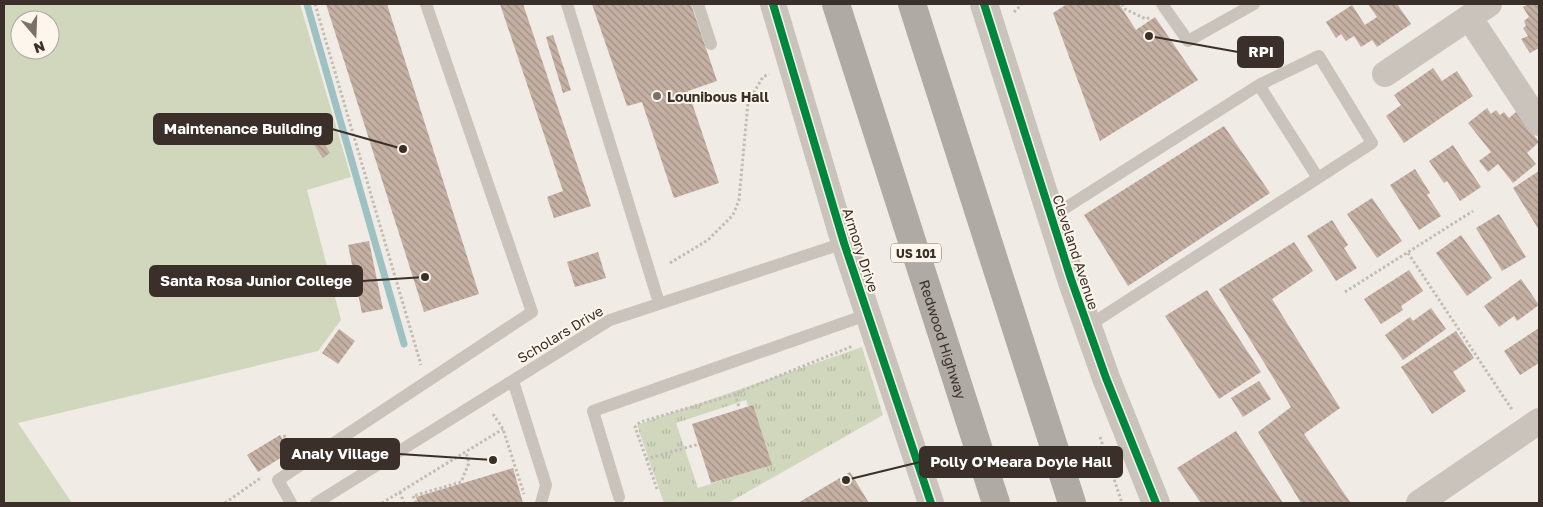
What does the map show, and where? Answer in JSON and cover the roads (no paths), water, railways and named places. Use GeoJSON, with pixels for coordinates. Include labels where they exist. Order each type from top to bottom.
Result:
{"type":"FeatureCollection","features":[{"type":"Feature","properties":{"kind":"highway","name":"Redwood Highway"},"geometry":{"type":"LineString","coordinates":[[836,4],[996,503]]}},
{"type":"Feature","properties":{"kind":"highway"},"geometry":{"type":"LineString","coordinates":[[912,4],[1072,503]]}},
{"type":"Feature","properties":{"kind":"street","name":"Armory Drive"},"geometry":{"type":"LineString","coordinates":[[773,4],[844,243],[930,503]]}},
{"type":"Feature","properties":{"kind":"street","name":"Cleveland Avenue"},"geometry":{"type":"LineString","coordinates":[[984,4],[1051,217],[1088,326],[1106,378],[1156,503]]}},
{"type":"Feature","properties":{"kind":"street"},"geometry":{"type":"LineString","coordinates":[[1385,74],[1479,10],[1539,123]]}},
{"type":"Feature","properties":{"kind":"street"},"geometry":{"type":"LineString","coordinates":[[1419,503],[1532,425]]}},
{"type":"Feature","properties":{"kind":"lane"},"geometry":{"type":"LineString","coordinates":[[290,503],[278,480],[532,312],[426,4]]}},
{"type":"Feature","properties":{"kind":"lane"},"geometry":{"type":"LineString","coordinates":[[567,4],[659,304]]}},
{"type":"Feature","properties":{"kind":"lane"},"geometry":{"type":"LineString","coordinates":[[698,4],[711,44]]}},
{"type":"Feature","properties":{"kind":"lane"},"geometry":{"type":"LineString","coordinates":[[1159,9],[1188,41],[1254,4]]}},
{"type":"Feature","properties":{"kind":"lane"},"geometry":{"type":"LineString","coordinates":[[1051,217],[1259,85],[1319,56],[1372,143],[1088,326]]}},
{"type":"Feature","properties":{"kind":"lane"},"geometry":{"type":"LineString","coordinates":[[1259,85],[1318,178]]}},
{"type":"Feature","properties":{"kind":"lane","name":"Scholars Drive"},"geometry":{"type":"LineString","coordinates":[[316,503],[610,320],[844,243]]}},
{"type":"Feature","properties":{"kind":"lane"},"geometry":{"type":"LineString","coordinates":[[619,497],[593,411],[869,314]]}},
{"type":"Feature","properties":{"kind":"lane"},"geometry":{"type":"LineString","coordinates":[[513,381],[546,485],[541,503]]}},
{"type":"Feature","properties":{"kind":"waterway"},"geometry":{"type":"LineString","coordinates":[[307,4],[404,344]]}},
{"type":"Feature","properties":{"kind":"place","name":"RPI"},"geometry":{"type":"Point","coordinates":[1149,36]}},
{"type":"Feature","properties":{"kind":"place","name":"Lounibous Hall"},"geometry":{"type":"Point","coordinates":[657,96]}},
{"type":"Feature","properties":{"kind":"place","name":"Maintenance Building"},"geometry":{"type":"Point","coordinates":[403,149]}},
{"type":"Feature","properties":{"kind":"place","name":"Santa Rosa Junior College"},"geometry":{"type":"Point","coordinates":[425,277]}},
{"type":"Feature","properties":{"kind":"place","name":"Analy Village"},"geometry":{"type":"Point","coordinates":[493,460]}},
{"type":"Feature","properties":{"kind":"place","name":"Polly O'Meara Doyle Hall"},"geometry":{"type":"Point","coordinates":[846,480]}}]}
